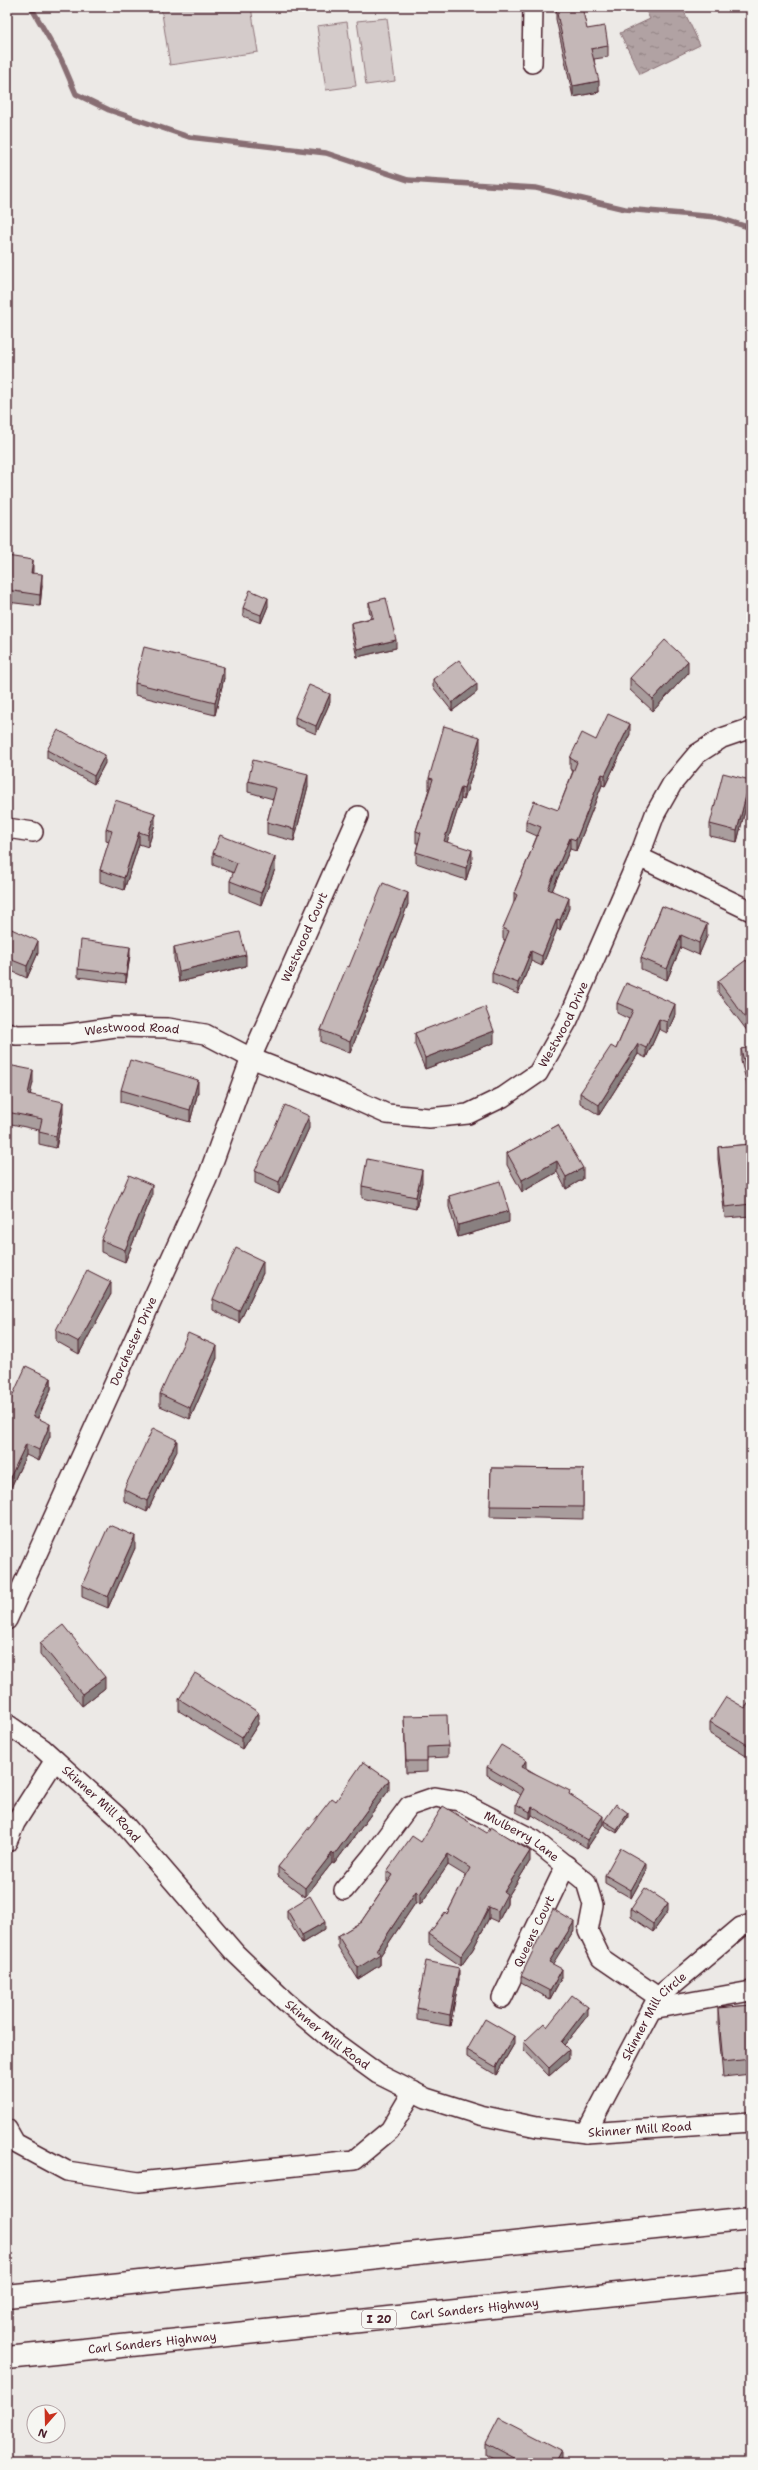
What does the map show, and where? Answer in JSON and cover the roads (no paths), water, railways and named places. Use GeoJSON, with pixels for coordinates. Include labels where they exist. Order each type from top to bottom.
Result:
{"type":"FeatureCollection","features":[{"type":"Feature","properties":{"kind":"highway"},"geometry":{"type":"LineString","coordinates":[[7,2296],[751,2218]]}},
{"type":"Feature","properties":{"kind":"highway","name":"Carl Sanders Highway"},"geometry":{"type":"LineString","coordinates":[[7,2358],[751,2280]]}},
{"type":"Feature","properties":{"kind":"street"},"geometry":{"type":"LineString","coordinates":[[532,63],[533,7]]}},
{"type":"Feature","properties":{"kind":"street","name":"Westwood Drive"},"geometry":{"type":"LineString","coordinates":[[251,1058],[340,1092],[387,1114],[429,1118],[468,1114],[503,1097],[538,1073],[568,1020],[639,857],[655,814],[672,784],[697,754],[722,738],[751,728]]}},
{"type":"Feature","properties":{"kind":"street","name":"Westwood Court"},"geometry":{"type":"LineString","coordinates":[[251,1058],[358,816]]}},
{"type":"Feature","properties":{"kind":"street"},"geometry":{"type":"LineString","coordinates":[[7,828],[32,832]]}},
{"type":"Feature","properties":{"kind":"street"},"geometry":{"type":"LineString","coordinates":[[639,857],[751,911]]}},
{"type":"Feature","properties":{"kind":"street","name":"Westwood Road"},"geometry":{"type":"LineString","coordinates":[[7,1032],[16,1035],[67,1034],[115,1027],[168,1028],[205,1034],[251,1058]]}},
{"type":"Feature","properties":{"kind":"street","name":"Dorchester Drive"},"geometry":{"type":"LineString","coordinates":[[7,1620],[207,1179],[251,1058]]}},
{"type":"Feature","properties":{"kind":"street","name":"Skinner Mill Road"},"geometry":{"type":"LineString","coordinates":[[7,1724],[42,1748],[118,1817],[236,1953],[285,2001],[334,2042],[378,2074],[426,2098],[480,2115],[537,2127],[586,2133],[751,2122]]}},
{"type":"Feature","properties":{"kind":"street"},"geometry":{"type":"LineString","coordinates":[[7,1842],[15,1823],[55,1760]]}},
{"type":"Feature","properties":{"kind":"street","name":"Mulberry Lane"},"geometry":{"type":"LineString","coordinates":[[344,1890],[372,1856],[409,1806],[435,1797],[459,1801],[534,1840],[586,1882],[593,1905],[588,1931],[601,1958],[655,2003]]}},
{"type":"Feature","properties":{"kind":"street","name":"Queens Court"},"geometry":{"type":"LineString","coordinates":[[502,1998],[566,1866]]}},
{"type":"Feature","properties":{"kind":"street","name":"Skinner Mill Circle"},"geometry":{"type":"LineString","coordinates":[[586,2133],[655,2003],[741,1927],[751,1924]]}},
{"type":"Feature","properties":{"kind":"street"},"geometry":{"type":"LineString","coordinates":[[655,2003],[751,1991]]}},
{"type":"Feature","properties":{"kind":"street"},"geometry":{"type":"LineString","coordinates":[[7,2129],[15,2143],[67,2171],[140,2182],[354,2160],[390,2130],[413,2091]]}},
{"type":"Feature","properties":{"kind":"water"},"geometry":{"type":"Polygon","coordinates":[[[644,7],[682,7],[700,45],[640,74],[620,33],[650,19],[644,7]]]}},
{"type":"Feature","properties":{"kind":"waterway"},"geometry":{"type":"LineString","coordinates":[[31,7],[61,59],[76,94],[109,110],[189,137],[326,153],[408,180],[536,188],[625,209],[716,217],[751,228]]}}]}
